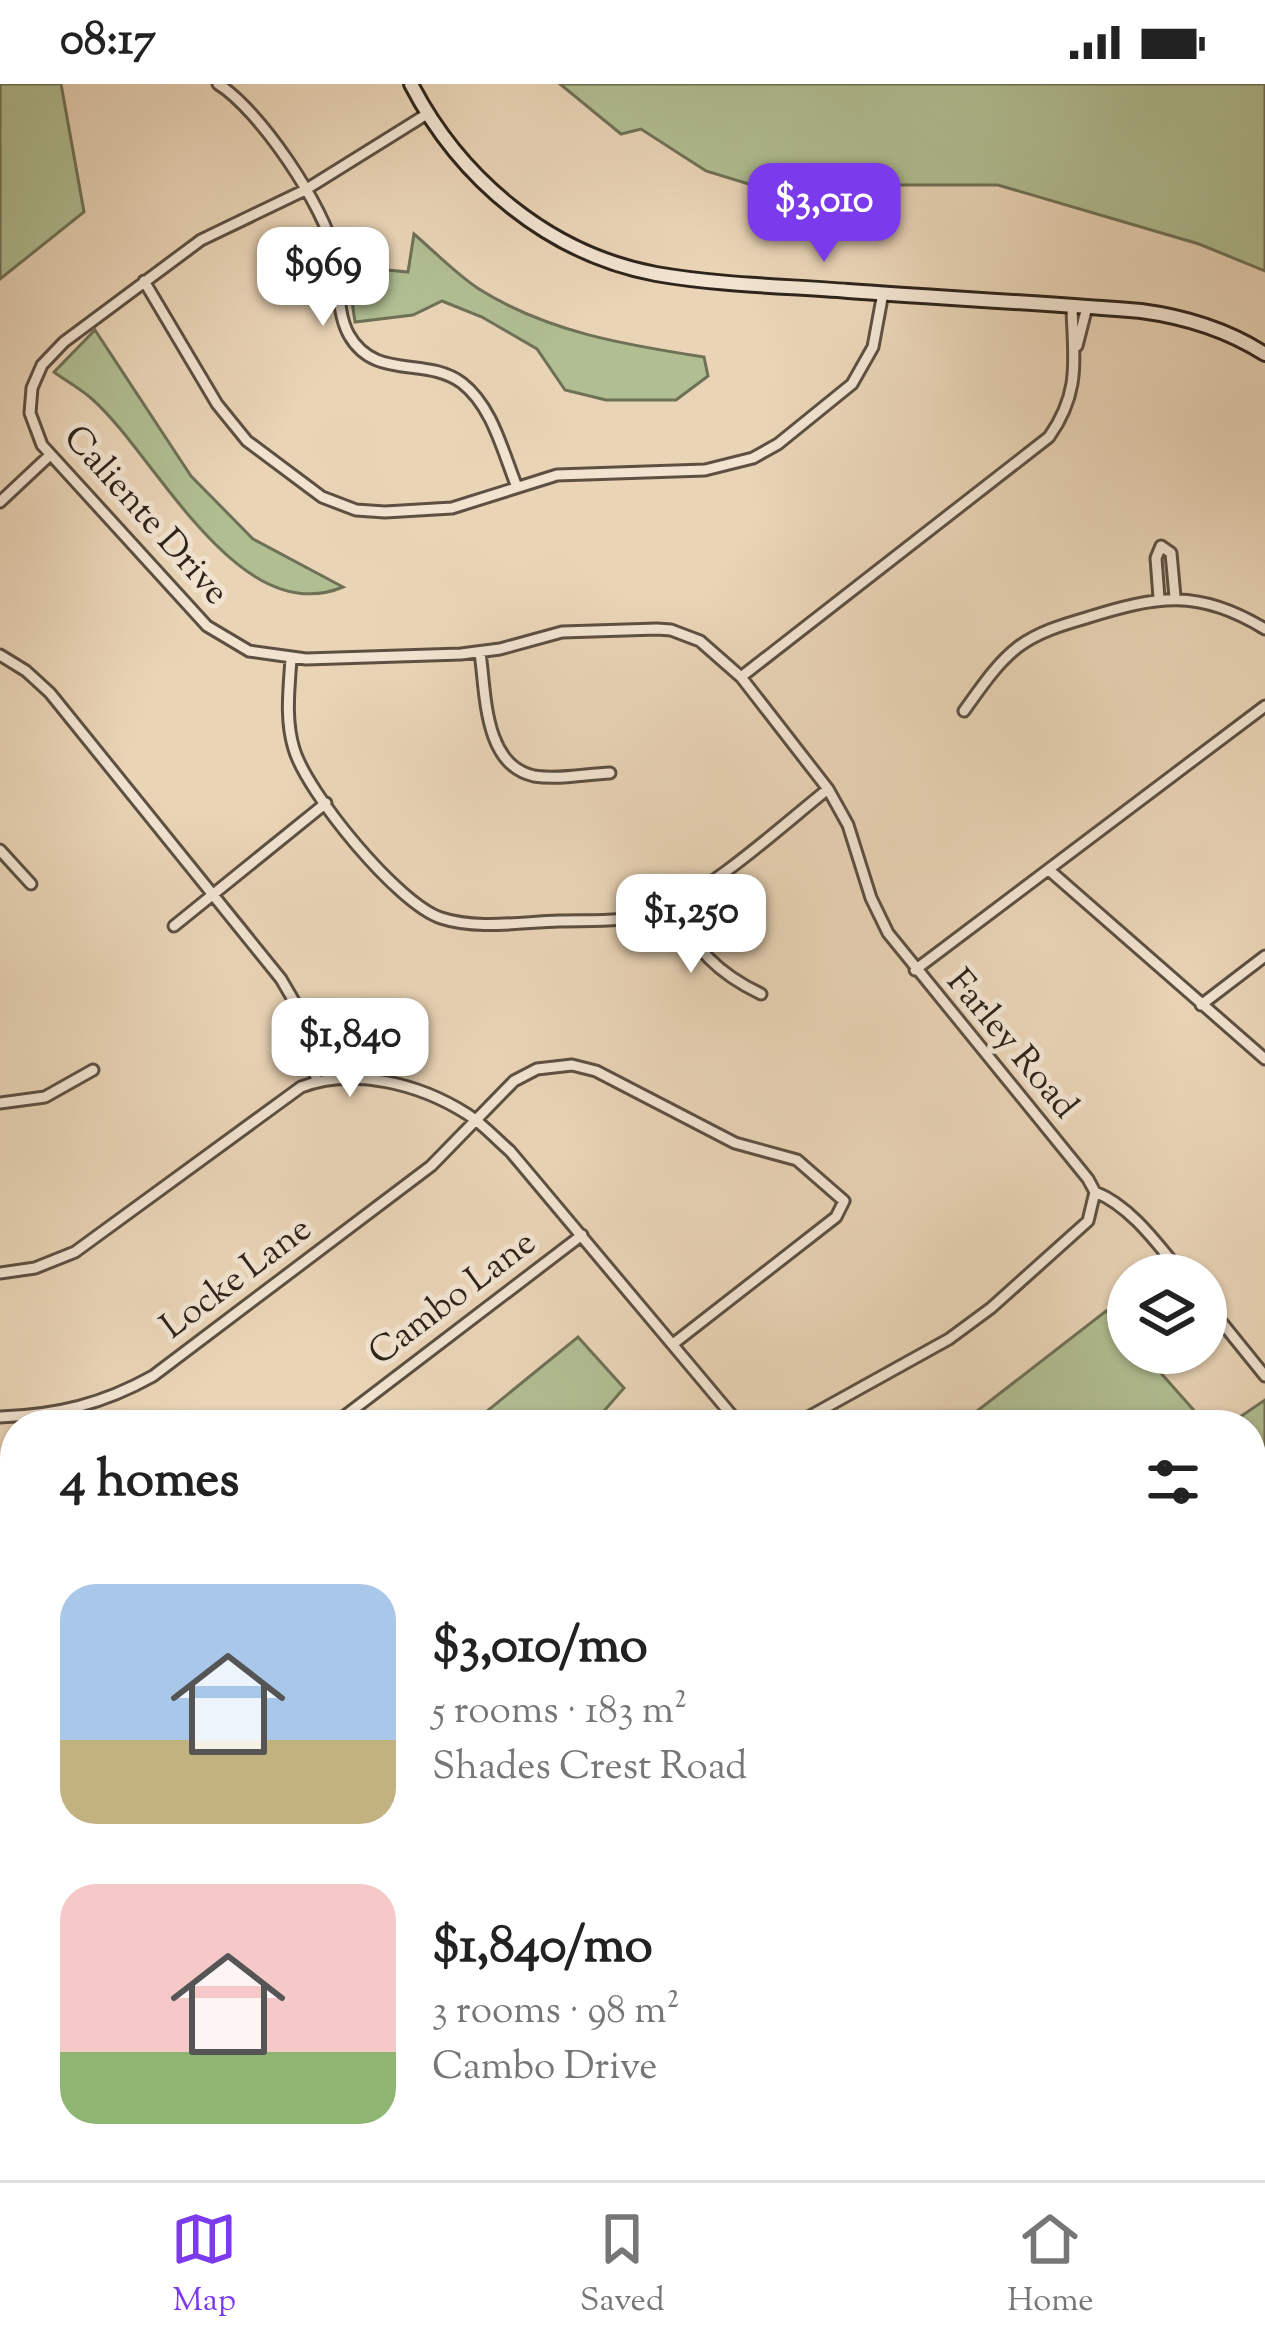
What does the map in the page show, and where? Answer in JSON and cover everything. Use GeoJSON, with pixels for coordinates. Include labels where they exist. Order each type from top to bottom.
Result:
{"type":"FeatureCollection","features":[{"type":"Feature","properties":{"kind":"street"},"geometry":{"type":"LineString","coordinates":[[218,84],[246,105],[304,190],[330,238],[350,336],[379,363],[438,371],[470,391],[489,418],[517,488]]}},
{"type":"Feature","properties":{"kind":"street"},"geometry":{"type":"LineString","coordinates":[[411,84],[460,159],[495,194],[545,230],[590,253],[673,276],[1141,311],[1198,322],[1265,354]]}},
{"type":"Feature","properties":{"kind":"street","name":"Caliente Drive"},"geometry":{"type":"LineString","coordinates":[[427,114],[304,190],[201,240],[64,342],[35,376],[32,424],[50,456],[217,634],[249,651],[291,658],[480,653],[562,632],[671,630],[712,648],[828,789],[848,825],[878,916],[915,970]]}},
{"type":"Feature","properties":{"kind":"street"},"geometry":{"type":"LineString","coordinates":[[144,281],[227,419],[259,451],[322,497],[370,512],[428,511],[484,500],[557,475],[725,468],[766,452],[852,384],[874,347],[883,293]]}},
{"type":"Feature","properties":{"kind":"street"},"geometry":{"type":"LineString","coordinates":[[740,677],[1037,449],[1065,412],[1075,374],[1080,306]]}},
{"type":"Feature","properties":{"kind":"street"},"geometry":{"type":"LineString","coordinates":[[0,502],[50,456]]}},
{"type":"Feature","properties":{"kind":"street"},"geometry":{"type":"LineString","coordinates":[[1159,598],[1156,558],[1161,546],[1171,553],[1175,598]]}},
{"type":"Feature","properties":{"kind":"street"},"geometry":{"type":"LineString","coordinates":[[964,711],[1004,660],[1027,641],[1058,626],[1159,598],[1228,611],[1265,628]]}},
{"type":"Feature","properties":{"kind":"street"},"geometry":{"type":"LineString","coordinates":[[480,653],[493,736],[514,766],[537,776],[610,773]]}},
{"type":"Feature","properties":{"kind":"street"},"geometry":{"type":"LineString","coordinates":[[0,656],[50,693],[290,992],[317,1081]]}},
{"type":"Feature","properties":{"kind":"street"},"geometry":{"type":"LineString","coordinates":[[291,658],[291,739],[300,765],[401,894],[448,920],[627,919],[674,905],[828,789]]}},
{"type":"Feature","properties":{"kind":"street","name":"Farley Road"},"geometry":{"type":"LineString","coordinates":[[1164,1254],[1134,1220],[1095,1192],[915,970],[1265,706]]}},
{"type":"Feature","properties":{"kind":"street"},"geometry":{"type":"LineString","coordinates":[[174,926],[326,803]]}},
{"type":"Feature","properties":{"kind":"street"},"geometry":{"type":"LineString","coordinates":[[0,850],[31,884]]}},
{"type":"Feature","properties":{"kind":"street"},"geometry":{"type":"LineString","coordinates":[[1049,870],[1265,1059]]}},
{"type":"Feature","properties":{"kind":"street"},"geometry":{"type":"LineString","coordinates":[[674,905],[708,962],[761,994]]}},
{"type":"Feature","properties":{"kind":"street"},"geometry":{"type":"LineString","coordinates":[[1201,1005],[1265,956]]}},
{"type":"Feature","properties":{"kind":"street","name":"Locke Lane"},"geometry":{"type":"LineString","coordinates":[[84,1410],[172,1362],[431,1166],[523,1075],[561,1065],[583,1066],[735,1143],[797,1160],[840,1196],[843,1207],[836,1217],[673,1344]]}},
{"type":"Feature","properties":{"kind":"street"},"geometry":{"type":"LineString","coordinates":[[0,1103],[45,1097],[93,1070]]}},
{"type":"Feature","properties":{"kind":"street"},"geometry":{"type":"LineString","coordinates":[[0,1273],[58,1260],[112,1226],[274,1103],[317,1081],[355,1077],[450,1105],[476,1120],[532,1174],[581,1235]]}},
{"type":"Feature","properties":{"kind":"street"},"geometry":{"type":"LineString","coordinates":[[821,1410],[949,1339],[991,1308],[1080,1230],[1093,1212],[1095,1192]]}},
{"type":"Feature","properties":{"kind":"street","name":"Cambo Lane"},"geometry":{"type":"LineString","coordinates":[[362,1410],[581,1235],[728,1410]]}},
{"type":"Feature","properties":{"kind":"street"},"geometry":{"type":"LineString","coordinates":[[1227,1329],[1265,1376]]}},
{"type":"Feature","properties":{"kind":"green space"},"geometry":{"type":"Polygon","coordinates":[[[0,84],[61,84],[84,212],[0,279],[0,84]]]}},
{"type":"Feature","properties":{"kind":"green space"},"geometry":{"type":"Polygon","coordinates":[[[560,84],[1265,84],[1265,271],[1199,244],[998,185],[752,185],[706,171],[641,129],[621,134],[560,84]]]}},
{"type":"Feature","properties":{"kind":"green space"},"geometry":{"type":"Polygon","coordinates":[[[414,234],[470,283],[505,304],[588,335],[704,357],[708,376],[676,400],[606,400],[565,390],[537,349],[482,317],[442,301],[413,315],[355,322],[347,266],[408,272],[414,234]]]}},
{"type":"Feature","properties":{"kind":"green space"},"geometry":{"type":"Polygon","coordinates":[[[95,330],[191,476],[253,539],[343,587],[305,594],[268,584],[234,561],[202,530],[117,425],[88,395],[54,372],[95,330]]]}},
{"type":"Feature","properties":{"kind":"green space"},"geometry":{"type":"Polygon","coordinates":[[[1106,1311],[1107,1374],[1162,1374],[1194,1410],[978,1410],[1106,1311]]]}},
{"type":"Feature","properties":{"kind":"green space"},"geometry":{"type":"Polygon","coordinates":[[[578,1337],[624,1388],[605,1410],[488,1410],[578,1337]]]}}]}
